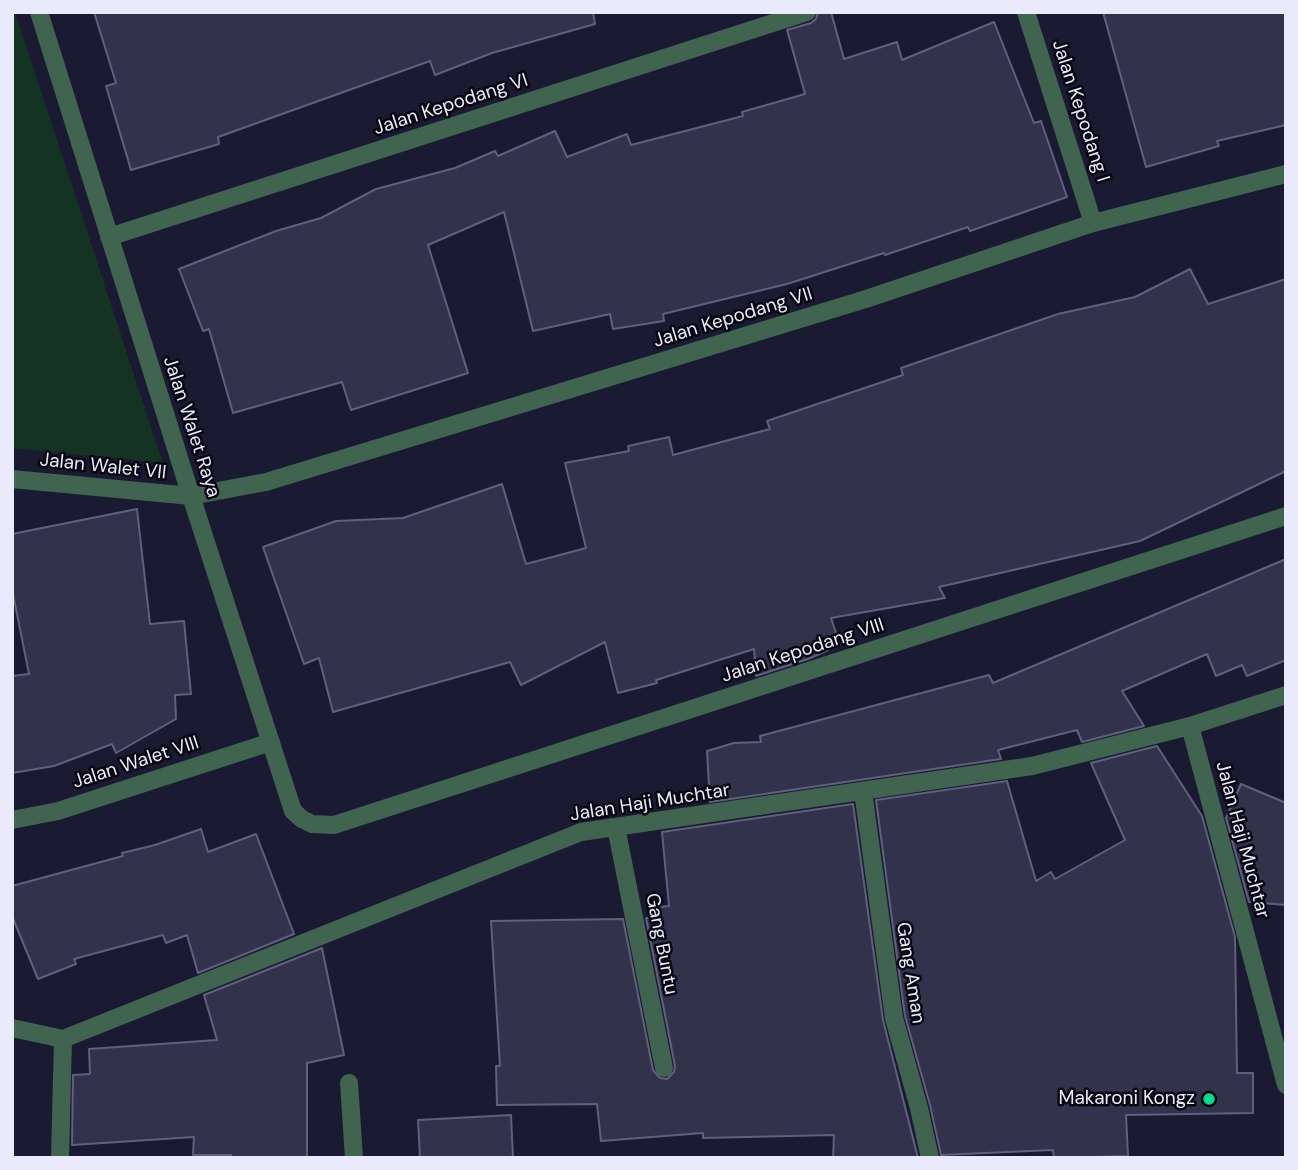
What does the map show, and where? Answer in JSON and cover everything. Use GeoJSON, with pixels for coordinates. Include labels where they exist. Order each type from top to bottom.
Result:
{"type":"FeatureCollection","features":[{"type":"Feature","properties":{"kind":"street","name":"Jalan Walet Raya"},"geometry":{"type":"LineString","coordinates":[[39,12],[293,811],[312,824],[334,825]]}},
{"type":"Feature","properties":{"kind":"street","name":"Jalan Kepodang VI"},"geometry":{"type":"LineString","coordinates":[[109,237],[807,12]]}},
{"type":"Feature","properties":{"kind":"street","name":"Jalan Kepodang I"},"geometry":{"type":"LineString","coordinates":[[1026,12],[1093,222]]}},
{"type":"Feature","properties":{"kind":"street","name":"Jalan Kepodang VII"},"geometry":{"type":"LineString","coordinates":[[191,496],[266,482],[306,470],[866,299],[1093,222],[1286,174]]}},
{"type":"Feature","properties":{"kind":"street","name":"Jalan Walet VII"},"geometry":{"type":"LineString","coordinates":[[12,479],[191,496]]}},
{"type":"Feature","properties":{"kind":"street","name":"Jalan Kepodang VIII"},"geometry":{"type":"LineString","coordinates":[[334,825],[1286,516]]}},
{"type":"Feature","properties":{"kind":"street","name":"Jalan Haji Muchtar"},"geometry":{"type":"LineString","coordinates":[[63,1039],[581,832],[1032,766],[1190,726],[1286,695]]}},
{"type":"Feature","properties":{"kind":"street","name":"Jalan Haji Muchtar"},"geometry":{"type":"LineString","coordinates":[[1190,726],[1286,1085]]}},
{"type":"Feature","properties":{"kind":"street","name":"Jalan Walet VIII"},"geometry":{"type":"LineString","coordinates":[[12,820],[58,811],[271,742]]}},
{"type":"Feature","properties":{"kind":"street","name":"Gang Aman"},"geometry":{"type":"LineString","coordinates":[[863,791],[894,1018],[930,1158]]}},
{"type":"Feature","properties":{"kind":"street","name":"Gang Buntu"},"geometry":{"type":"LineString","coordinates":[[617,827],[664,1068]]}},
{"type":"Feature","properties":{"kind":"street"},"geometry":{"type":"LineString","coordinates":[[12,1028],[63,1039],[60,1158]]}},
{"type":"Feature","properties":{"kind":"street"},"geometry":{"type":"LineString","coordinates":[[349,1083],[354,1158]]}},
{"type":"Feature","properties":{"kind":"green space"},"geometry":{"type":"Polygon","coordinates":[[[12,12],[15,12],[163,463],[12,448],[12,12]]]}},
{"type":"Feature","properties":{"kind":"building"},"geometry":{"type":"Polygon","coordinates":[[[94,12],[593,12],[595,24],[492,53],[435,75],[430,61],[218,137],[219,144],[131,170],[106,86],[116,83],[94,12]]]}},
{"type":"Feature","properties":{"kind":"building"},"geometry":{"type":"Polygon","coordinates":[[[818,12],[831,12],[844,59],[897,42],[902,60],[994,22],[1034,123],[1041,121],[1067,197],[970,231],[968,227],[787,284],[663,314],[664,321],[613,329],[610,314],[533,331],[504,212],[428,245],[468,373],[351,410],[342,382],[233,413],[209,329],[203,331],[179,269],[276,231],[321,218],[376,189],[455,168],[495,151],[498,156],[555,131],[567,157],[627,134],[631,145],[743,116],[742,112],[805,94],[787,30],[811,23],[818,12]]]}},
{"type":"Feature","properties":{"kind":"building"},"geometry":{"type":"Polygon","coordinates":[[[1103,12],[1286,12],[1286,125],[1217,141],[1219,146],[1146,167],[1103,12]]]}},
{"type":"Feature","properties":{"kind":"building"},"geometry":{"type":"Polygon","coordinates":[[[1190,269],[1208,304],[1286,279],[1286,471],[1140,541],[939,587],[945,598],[831,618],[840,645],[756,676],[754,649],[656,680],[657,683],[618,693],[605,642],[521,685],[510,662],[333,712],[319,658],[304,664],[263,547],[336,521],[403,518],[502,484],[526,564],[586,548],[565,463],[629,451],[628,446],[669,437],[673,455],[770,429],[767,421],[903,375],[901,368],[1058,314],[1135,297],[1190,269]]]}},
{"type":"Feature","properties":{"kind":"building"},"geometry":{"type":"Polygon","coordinates":[[[137,509],[150,624],[184,621],[191,694],[175,695],[176,719],[116,753],[112,744],[54,766],[12,773],[12,676],[29,674],[12,589],[12,534],[137,509]]]}},
{"type":"Feature","properties":{"kind":"building"},"geometry":{"type":"Polygon","coordinates":[[[1286,559],[1286,660],[1247,676],[1242,665],[1216,676],[1207,654],[1122,691],[1144,726],[1082,742],[1077,730],[998,750],[1001,759],[710,802],[707,751],[734,743],[761,742],[760,736],[989,675],[993,683],[1286,559]]]}},
{"type":"Feature","properties":{"kind":"building"},"geometry":{"type":"Polygon","coordinates":[[[1157,746],[1202,816],[1235,937],[1237,1073],[1253,1073],[1253,1113],[1126,1115],[1128,1156],[1054,1158],[1053,1150],[941,1155],[905,1016],[876,800],[1007,781],[1036,881],[1051,872],[1055,879],[1125,840],[1091,763],[1157,746]]]}},
{"type":"Feature","properties":{"kind":"building"},"geometry":{"type":"Polygon","coordinates":[[[1241,784],[1286,803],[1286,905],[1249,902],[1226,818],[1241,784]]]}},
{"type":"Feature","properties":{"kind":"building"},"geometry":{"type":"Polygon","coordinates":[[[853,804],[883,1020],[918,1158],[833,1158],[834,1135],[703,1138],[703,1133],[601,1141],[597,1104],[497,1105],[496,1066],[500,1066],[491,921],[623,919],[653,1070],[660,1078],[667,1079],[674,1072],[675,1066],[646,918],[651,918],[649,908],[669,906],[662,832],[853,804]]]}},
{"type":"Feature","properties":{"kind":"building"},"geometry":{"type":"Polygon","coordinates":[[[201,829],[208,852],[256,834],[294,934],[198,973],[187,935],[166,943],[163,935],[74,959],[76,964],[38,979],[12,916],[12,886],[123,856],[122,853],[201,829]]]}},
{"type":"Feature","properties":{"kind":"building"},"geometry":{"type":"Polygon","coordinates":[[[322,948],[344,1055],[307,1063],[307,1158],[193,1155],[194,1137],[72,1145],[73,1075],[90,1074],[89,1049],[217,1040],[204,995],[322,948]]]}},
{"type":"Feature","properties":{"kind":"building"},"geometry":{"type":"Polygon","coordinates":[[[511,1115],[513,1158],[420,1158],[418,1120],[511,1115]]]}},
{"type":"Feature","properties":{"kind":"place","name":"Makaroni Kongz"},"geometry":{"type":"Point","coordinates":[1209,1099]}}]}
